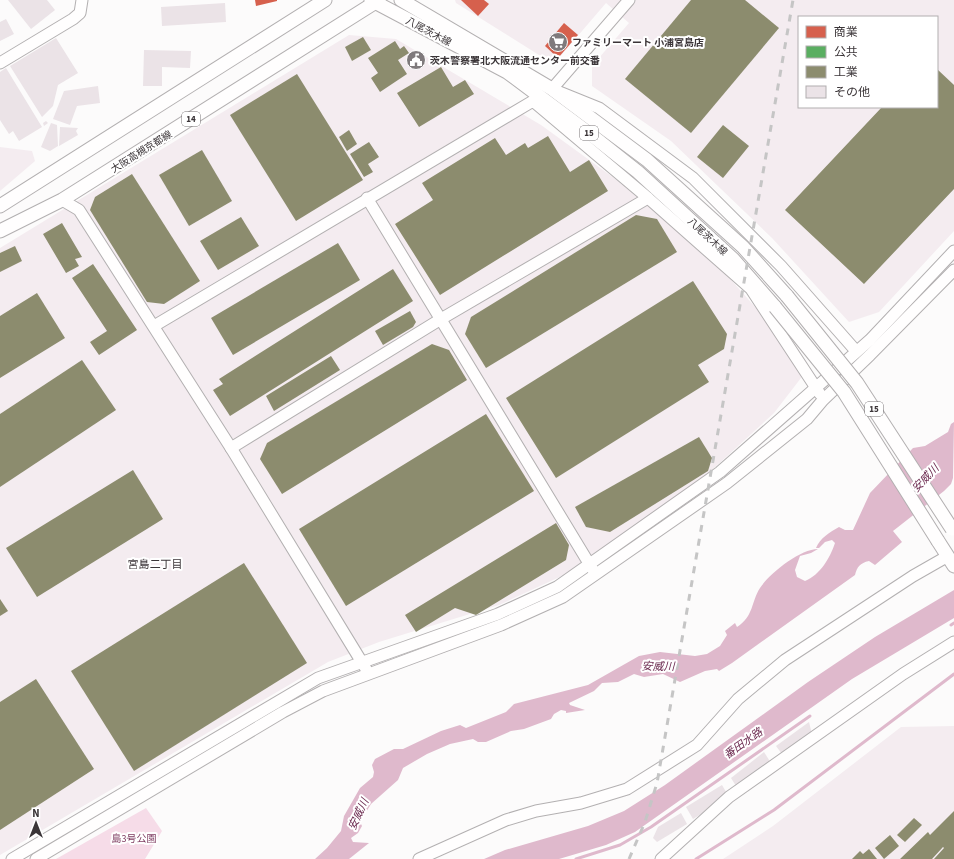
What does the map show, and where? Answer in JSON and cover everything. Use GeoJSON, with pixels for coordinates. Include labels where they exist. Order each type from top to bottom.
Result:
{"type":"FeatureCollection","features":[{"type":"Feature","properties":{"kind":"main road"},"geometry":{"type":"LineString","coordinates":[[0,206],[325,0]]}},
{"type":"Feature","properties":{"kind":"main road","name":"八尾茨木線"},"geometry":{"type":"LineString","coordinates":[[401,0],[552,89],[647,160],[743,247],[787,296],[857,383],[953,531]]}},
{"type":"Feature","properties":{"kind":"main road","name":"八尾茨木線"},"geometry":{"type":"LineString","coordinates":[[375,1],[507,72],[638,172],[733,259],[775,307],[844,392],[951,561]]}},
{"type":"Feature","properties":{"kind":"main road","name":"大阪高槻京都線"},"geometry":{"type":"LineString","coordinates":[[0,231],[62,200],[375,1]]}},
{"type":"Feature","properties":{"kind":"main road"},"geometry":{"type":"LineString","coordinates":[[507,72],[533,101]]}},
{"type":"Feature","properties":{"kind":"main road"},"geometry":{"type":"LineString","coordinates":[[554,118],[594,137]]}},
{"type":"Feature","properties":{"kind":"street"},"geometry":{"type":"LineString","coordinates":[[0,64],[73,19],[80,13],[82,0]]}},
{"type":"Feature","properties":{"kind":"street"},"geometry":{"type":"LineString","coordinates":[[629,0],[552,89],[599,108],[693,178],[781,266],[856,351]]}},
{"type":"Feature","properties":{"kind":"street"},"geometry":{"type":"LineString","coordinates":[[154,326],[367,198],[533,101],[648,198],[750,289],[823,400]]}},
{"type":"Feature","properties":{"kind":"street"},"geometry":{"type":"LineString","coordinates":[[367,198],[593,569]]}},
{"type":"Feature","properties":{"kind":"street"},"geometry":{"type":"LineString","coordinates":[[231,448],[441,319],[648,198]]}},
{"type":"Feature","properties":{"kind":"street"},"geometry":{"type":"LineString","coordinates":[[62,200],[79,210],[231,448],[368,673]]}},
{"type":"Feature","properties":{"kind":"street"},"geometry":{"type":"LineString","coordinates":[[36,859],[283,712],[323,691],[368,673],[501,625],[563,597],[593,569],[720,472],[816,388],[870,340],[954,251]]}},
{"type":"Feature","properties":{"kind":"street"},"geometry":{"type":"LineString","coordinates":[[12,859],[318,678],[498,614],[593,569],[727,483],[807,419],[823,400],[954,270]]}},
{"type":"Feature","properties":{"kind":"street"},"geometry":{"type":"LineString","coordinates":[[418,859],[506,820],[536,811],[582,803],[627,789],[697,745],[738,699],[785,660],[913,576],[951,561]]}},
{"type":"Feature","properties":{"kind":"street"},"geometry":{"type":"LineString","coordinates":[[661,859],[729,797],[903,674],[954,642]]}},
{"type":"Feature","properties":{"kind":"shaded area"},"geometry":{"type":"Polygon","coordinates":[[[455,0],[954,0],[954,231],[879,312],[849,322],[772,238],[671,141],[592,86],[592,66],[629,23],[606,3],[558,59],[539,55],[456,3],[455,0]]]}},
{"type":"Feature","properties":{"kind":"shaded area"},"geometry":{"type":"Polygon","coordinates":[[[349,35],[396,39],[541,125],[654,207],[717,264],[756,308],[799,368],[801,378],[774,413],[701,480],[564,575],[499,605],[379,642],[328,662],[0,855],[0,248],[349,35]]]}},
{"type":"Feature","properties":{"kind":"shaded area"},"geometry":{"type":"Polygon","coordinates":[[[0,147],[32,151],[35,161],[0,191],[0,147]]]}},
{"type":"Feature","properties":{"kind":"shaded area"},"geometry":{"type":"Polygon","coordinates":[[[954,726],[954,859],[723,859],[773,826],[901,727],[954,726]]]}},
{"type":"Feature","properties":{"kind":"green space","name":"島3号公園"},"geometry":{"type":"Polygon","coordinates":[[[146,808],[162,831],[145,859],[56,859],[146,808]]]}},
{"type":"Feature","properties":{"kind":"water","name":"安威川"},"geometry":{"type":"Polygon","coordinates":[[[954,422],[953,478],[951,484],[893,531],[902,542],[875,565],[869,561],[861,564],[855,575],[732,663],[719,671],[717,669],[705,671],[680,682],[663,674],[644,677],[634,674],[618,682],[602,683],[594,691],[569,703],[570,705],[585,710],[566,713],[566,711],[561,710],[554,714],[551,719],[524,729],[511,731],[486,742],[478,742],[473,739],[450,744],[427,754],[403,768],[398,780],[371,804],[360,822],[362,826],[358,833],[351,838],[353,842],[369,843],[349,859],[315,859],[327,848],[341,831],[344,816],[360,788],[373,777],[374,772],[372,765],[375,759],[394,749],[403,749],[441,731],[460,725],[466,728],[506,712],[514,704],[588,685],[639,656],[660,652],[695,656],[707,654],[720,646],[727,635],[725,631],[735,623],[737,627],[742,623],[749,614],[760,588],[778,569],[794,557],[811,550],[818,549],[800,556],[795,570],[797,577],[805,581],[815,575],[824,565],[835,543],[832,540],[825,542],[819,548],[816,548],[823,538],[839,527],[845,530],[853,530],[870,493],[913,448],[925,446],[948,432],[951,424],[954,422]]]}},
{"type":"Feature","properties":{"kind":"water","name":"番田水路"},"geometry":{"type":"Polygon","coordinates":[[[954,590],[954,618],[852,679],[635,832],[606,845],[559,859],[484,859],[505,850],[588,826],[624,811],[665,785],[808,682],[875,637],[954,590]]]}},
{"type":"Feature","properties":{"kind":"building: 商業"},"geometry":{"type":"Polygon","coordinates":[[[255,0],[277,0],[277,1],[256,6],[255,0]]]}},
{"type":"Feature","properties":{"kind":"building: 商業"},"geometry":{"type":"Polygon","coordinates":[[[461,0],[484,0],[489,4],[478,16],[461,0]]]}},
{"type":"Feature","properties":{"kind":"building: 商業"},"geometry":{"type":"Polygon","coordinates":[[[564,23],[578,35],[558,58],[545,46],[564,23]]]}},
{"type":"Feature","properties":{"kind":"building: 公共"},"geometry":{"type":"Polygon","coordinates":[[[421,53],[424,60],[413,66],[410,59],[421,53]]]}},
{"type":"Feature","properties":{"kind":"building: 工業"},"geometry":{"type":"Polygon","coordinates":[[[691,0],[745,0],[779,28],[691,133],[625,79],[691,0]]]}},
{"type":"Feature","properties":{"kind":"building: 工業"},"geometry":{"type":"Polygon","coordinates":[[[363,37],[371,50],[352,61],[345,47],[363,37]]]}},
{"type":"Feature","properties":{"kind":"building: 工業"},"geometry":{"type":"Polygon","coordinates":[[[395,41],[400,49],[404,46],[409,53],[398,60],[407,74],[380,92],[371,78],[378,73],[368,58],[395,41]]]}},
{"type":"Feature","properties":{"kind":"building: 工業"},"geometry":{"type":"Polygon","coordinates":[[[441,67],[453,87],[465,80],[474,94],[419,127],[397,93],[441,67]]]}},
{"type":"Feature","properties":{"kind":"building: 工業"},"geometry":{"type":"Polygon","coordinates":[[[938,70],[954,85],[954,189],[864,284],[785,210],[881,108],[938,108],[938,70]]]}},
{"type":"Feature","properties":{"kind":"building: 工業"},"geometry":{"type":"Polygon","coordinates":[[[297,74],[363,180],[296,221],[230,115],[297,74]]]}},
{"type":"Feature","properties":{"kind":"building: 工業"},"geometry":{"type":"Polygon","coordinates":[[[723,125],[749,146],[723,178],[697,157],[723,125]]]}},
{"type":"Feature","properties":{"kind":"building: 工業"},"geometry":{"type":"Polygon","coordinates":[[[349,130],[357,144],[347,151],[339,137],[349,130]]]}},
{"type":"Feature","properties":{"kind":"building: 工業"},"geometry":{"type":"Polygon","coordinates":[[[548,136],[570,172],[589,160],[608,191],[440,295],[395,224],[433,200],[422,183],[495,138],[506,155],[525,143],[528,148],[548,136]]]}},
{"type":"Feature","properties":{"kind":"building: 工業"},"geometry":{"type":"Polygon","coordinates":[[[369,142],[379,157],[368,164],[373,172],[364,177],[350,154],[369,142]]]}},
{"type":"Feature","properties":{"kind":"building: 工業"},"geometry":{"type":"Polygon","coordinates":[[[202,150],[232,201],[189,226],[159,175],[202,150]]]}},
{"type":"Feature","properties":{"kind":"building: 工業"},"geometry":{"type":"Polygon","coordinates":[[[132,174],[200,281],[164,304],[147,302],[90,210],[95,197],[132,174]]]}},
{"type":"Feature","properties":{"kind":"building: 工業"},"geometry":{"type":"Polygon","coordinates":[[[636,215],[657,219],[677,252],[486,368],[465,334],[471,317],[636,215]]]}},
{"type":"Feature","properties":{"kind":"building: 工業"},"geometry":{"type":"Polygon","coordinates":[[[241,217],[259,246],[218,270],[200,241],[241,217]]]}},
{"type":"Feature","properties":{"kind":"building: 工業"},"geometry":{"type":"Polygon","coordinates":[[[62,223],[82,257],[75,259],[79,266],[66,273],[43,234],[62,223]]]}},
{"type":"Feature","properties":{"kind":"building: 工業"},"geometry":{"type":"Polygon","coordinates":[[[338,243],[360,280],[233,355],[211,318],[338,243]]]}},
{"type":"Feature","properties":{"kind":"building: 工業"},"geometry":{"type":"Polygon","coordinates":[[[15,246],[22,261],[0,272],[0,253],[15,246]]]}},
{"type":"Feature","properties":{"kind":"building: 工業"},"geometry":{"type":"Polygon","coordinates":[[[93,264],[137,330],[99,355],[90,342],[107,331],[72,278],[93,264]]]}},
{"type":"Feature","properties":{"kind":"building: 工業"},"geometry":{"type":"Polygon","coordinates":[[[393,269],[413,301],[230,416],[213,390],[223,384],[219,379],[393,269]]]}},
{"type":"Feature","properties":{"kind":"building: 工業"},"geometry":{"type":"Polygon","coordinates":[[[693,281],[727,334],[724,349],[698,365],[709,382],[556,478],[506,398],[693,281]]]}},
{"type":"Feature","properties":{"kind":"building: 工業"},"geometry":{"type":"Polygon","coordinates":[[[37,293],[65,338],[0,378],[0,316],[37,293]]]}},
{"type":"Feature","properties":{"kind":"building: 工業"},"geometry":{"type":"Polygon","coordinates":[[[410,311],[416,322],[413,327],[383,345],[375,331],[410,311]]]}},
{"type":"Feature","properties":{"kind":"building: 工業"},"geometry":{"type":"Polygon","coordinates":[[[432,344],[449,350],[467,380],[282,494],[260,459],[267,443],[432,344]]]}},
{"type":"Feature","properties":{"kind":"building: 工業"},"geometry":{"type":"Polygon","coordinates":[[[331,356],[340,370],[274,411],[266,396],[331,356]]]}},
{"type":"Feature","properties":{"kind":"building: 工業"},"geometry":{"type":"Polygon","coordinates":[[[82,360],[116,410],[0,487],[0,414],[82,360]]]}},
{"type":"Feature","properties":{"kind":"building: 工業"},"geometry":{"type":"Polygon","coordinates":[[[486,414],[534,491],[346,606],[299,529],[486,414]]]}},
{"type":"Feature","properties":{"kind":"building: 工業"},"geometry":{"type":"Polygon","coordinates":[[[699,437],[712,458],[708,471],[610,532],[586,527],[575,507],[699,437]]]}},
{"type":"Feature","properties":{"kind":"building: 工業"},"geometry":{"type":"Polygon","coordinates":[[[133,470],[163,519],[37,597],[6,548],[133,470]]]}},
{"type":"Feature","properties":{"kind":"building: 工業"},"geometry":{"type":"Polygon","coordinates":[[[556,523],[569,545],[566,560],[476,615],[455,608],[416,632],[405,615],[556,523]]]}},
{"type":"Feature","properties":{"kind":"building: 工業"},"geometry":{"type":"Polygon","coordinates":[[[244,563],[307,663],[134,771],[71,671],[244,563]]]}},
{"type":"Feature","properties":{"kind":"building: 工業"},"geometry":{"type":"Polygon","coordinates":[[[0,599],[8,611],[0,616],[0,599]]]}},
{"type":"Feature","properties":{"kind":"building: 工業"},"geometry":{"type":"Polygon","coordinates":[[[36,679],[94,769],[0,830],[0,702],[36,679]]]}},
{"type":"Feature","properties":{"kind":"building: 工業"},"geometry":{"type":"Polygon","coordinates":[[[954,811],[954,859],[934,859],[944,848],[943,847],[932,859],[900,859],[928,832],[930,835],[954,811]]]}},
{"type":"Feature","properties":{"kind":"building: 工業"},"geometry":{"type":"Polygon","coordinates":[[[914,818],[922,825],[905,842],[897,835],[914,818]]]}},
{"type":"Feature","properties":{"kind":"building: 工業"},"geometry":{"type":"Polygon","coordinates":[[[890,835],[899,846],[884,859],[875,848],[890,835]]]}},
{"type":"Feature","properties":{"kind":"building: 工業"},"geometry":{"type":"Polygon","coordinates":[[[869,849],[877,859],[852,859],[860,851],[863,854],[869,849]]]}},
{"type":"Feature","properties":{"kind":"building: その他"},"geometry":{"type":"Polygon","coordinates":[[[8,0],[47,0],[55,10],[31,29],[8,0]]]}},
{"type":"Feature","properties":{"kind":"building: その他"},"geometry":{"type":"Polygon","coordinates":[[[225,3],[226,22],[162,26],[161,7],[225,3]]]}},
{"type":"Feature","properties":{"kind":"building: その他"},"geometry":{"type":"Polygon","coordinates":[[[6,19],[14,34],[0,41],[0,22],[6,19]]]}},
{"type":"Feature","properties":{"kind":"building: その他"},"geometry":{"type":"Polygon","coordinates":[[[56,38],[78,73],[58,85],[53,106],[42,117],[10,66],[56,38]]]}},
{"type":"Feature","properties":{"kind":"building: その他"},"geometry":{"type":"Polygon","coordinates":[[[144,50],[191,51],[190,68],[162,67],[162,86],[143,86],[144,50]]]}},
{"type":"Feature","properties":{"kind":"building: その他"},"geometry":{"type":"Polygon","coordinates":[[[6,68],[42,127],[19,141],[13,131],[9,134],[0,120],[0,72],[6,68]]]}},
{"type":"Feature","properties":{"kind":"building: その他"},"geometry":{"type":"Polygon","coordinates":[[[98,86],[100,103],[77,106],[70,125],[53,119],[64,91],[98,86]]]}},
{"type":"Feature","properties":{"kind":"building: その他"},"geometry":{"type":"Polygon","coordinates":[[[46,121],[48,123],[44,126],[43,123],[46,121]]]}},
{"type":"Feature","properties":{"kind":"building: その他"},"geometry":{"type":"Polygon","coordinates":[[[51,123],[57,125],[58,146],[50,151],[41,147],[51,123]]]}},
{"type":"Feature","properties":{"kind":"building: その他"},"geometry":{"type":"Polygon","coordinates":[[[60,127],[78,128],[76,131],[78,135],[59,146],[60,127]]]}},
{"type":"Feature","properties":{"kind":"building: その他"},"geometry":{"type":"Polygon","coordinates":[[[809,722],[813,738],[785,758],[776,746],[809,722]]]}},
{"type":"Feature","properties":{"kind":"building: その他"},"geometry":{"type":"Polygon","coordinates":[[[764,752],[771,763],[736,786],[731,778],[764,752]]]}},
{"type":"Feature","properties":{"kind":"building: その他"},"geometry":{"type":"Polygon","coordinates":[[[722,785],[729,797],[693,819],[686,807],[722,785]]]}},
{"type":"Feature","properties":{"kind":"building: その他"},"geometry":{"type":"Polygon","coordinates":[[[681,813],[687,824],[657,842],[653,838],[658,827],[681,813]]]}},
{"type":"Feature","properties":{"kind":"waterway"},"geometry":{"type":"LineString","coordinates":[[696,859],[774,810],[954,674]]}},
{"type":"Feature","properties":{"kind":"waterway"},"geometry":{"type":"LineString","coordinates":[[576,859],[620,845],[651,827],[810,716]]}},
{"type":"Feature","properties":{"kind":"railway"},"geometry":{"type":"LineString","coordinates":[[629,859],[645,822],[657,783],[793,0]]}},
{"type":"Feature","properties":{"kind":"place","name":"ファミリーマート 小浦宮島店"},"geometry":{"type":"Point","coordinates":[558,42]}},
{"type":"Feature","properties":{"kind":"place","name":"茨木警察署北大阪流通センター前交番"},"geometry":{"type":"Point","coordinates":[416,60]}},
{"type":"Feature","properties":{"kind":"district","name":"宮島二丁目"},"geometry":{"type":"Point","coordinates":[155,564]}}]}
